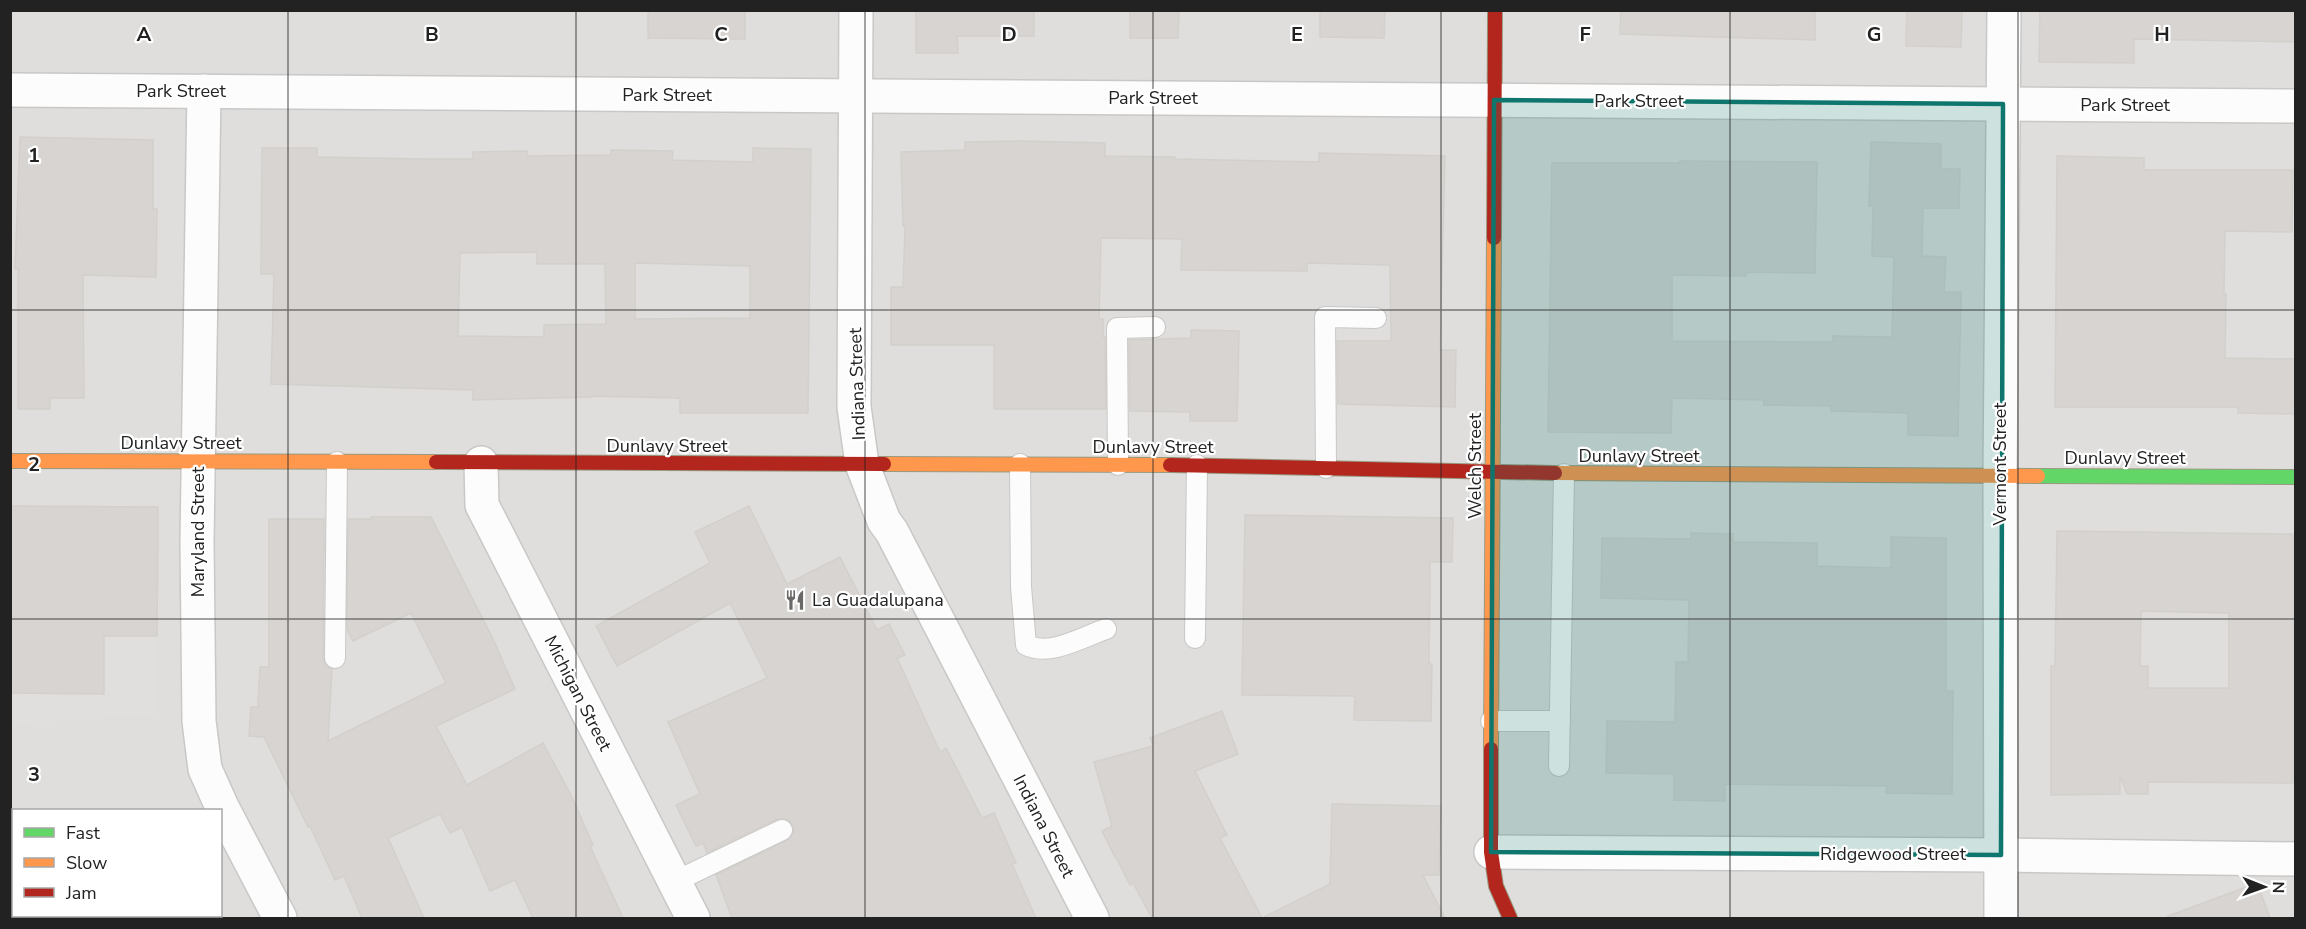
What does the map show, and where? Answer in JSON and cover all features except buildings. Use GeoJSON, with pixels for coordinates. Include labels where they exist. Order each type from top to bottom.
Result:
{"type":"FeatureCollection","features":[{"type":"Feature","properties":{"kind":"street","name":"Indiana Street"},"geometry":{"type":"LineString","coordinates":[[856,10],[854,393],[862,464],[884,521],[892,532],[1092,918]]}},
{"type":"Feature","properties":{"kind":"street","name":"Welch Street"},"geometry":{"type":"LineString","coordinates":[[1495,10],[1491,852],[1498,891],[1510,918]]}},
{"type":"Feature","properties":{"kind":"street","name":"Vermont Street"},"geometry":{"type":"LineString","coordinates":[[2001,918],[2000,476],[2004,10]]}},
{"type":"Feature","properties":{"kind":"street","name":"Park Street"},"geometry":{"type":"LineString","coordinates":[[10,90],[2295,106]]}},
{"type":"Feature","properties":{"kind":"street","name":"Maryland Street"},"geometry":{"type":"LineString","coordinates":[[204,91],[199,461],[199,721],[205,769],[222,807],[280,918]]}},
{"type":"Feature","properties":{"kind":"street","name":"Dunlavy Street"},"geometry":{"type":"LineString","coordinates":[[10,461],[1197,465],[1564,474],[2295,477]]}},
{"type":"Feature","properties":{"kind":"street","name":"Michigan Street"},"geometry":{"type":"LineString","coordinates":[[481,464],[482,505],[693,918]]}},
{"type":"Feature","properties":{"kind":"street","name":"Ridgewood Street"},"geometry":{"type":"LineString","coordinates":[[1491,852],[2001,855],[2294,861]]}},
{"type":"Feature","properties":{"kind":"lane"},"geometry":{"type":"LineString","coordinates":[[1326,468],[1325,317],[1376,318]]}},
{"type":"Feature","properties":{"kind":"lane"},"geometry":{"type":"LineString","coordinates":[[1118,465],[1117,328],[1155,327]]}},
{"type":"Feature","properties":{"kind":"lane"},"geometry":{"type":"LineString","coordinates":[[336,658],[337,462]]}},
{"type":"Feature","properties":{"kind":"lane"},"geometry":{"type":"LineString","coordinates":[[1020,464],[1021,587],[1026,645],[1037,650],[1050,649],[1106,629]]}},
{"type":"Feature","properties":{"kind":"lane"},"geometry":{"type":"LineString","coordinates":[[1196,638],[1197,465]]}},
{"type":"Feature","properties":{"kind":"lane"},"geometry":{"type":"LineString","coordinates":[[1559,766],[1564,474]]}},
{"type":"Feature","properties":{"kind":"lane"},"geometry":{"type":"LineString","coordinates":[[1491,720],[1560,721]]}},
{"type":"Feature","properties":{"kind":"lane"},"geometry":{"type":"LineString","coordinates":[[675,882],[782,830]]}},
{"type":"Feature","properties":{"kind":"highlighted area"},"geometry":{"type":"Polygon","coordinates":[[[1494,100],[2003,104],[2001,855],[1491,852],[1494,100]]]}},
{"type":"Feature","properties":{"kind":"shaded area"},"geometry":{"type":"Polygon","coordinates":[[[10,11],[2295,11],[2295,918],[11,918],[10,11]]]}},
{"type":"Feature","properties":{"kind":"shaded area"},"geometry":{"type":"Polygon","coordinates":[[[104,636],[157,636],[155,714],[23,723],[11,729],[11,693],[104,694],[104,636]]]}},
{"type":"Feature","properties":{"kind":"traffic: fast"},"geometry":{"type":"LineString","coordinates":[[2038,476],[2296,477]]}},
{"type":"Feature","properties":{"kind":"traffic: slow"},"geometry":{"type":"LineString","coordinates":[[1491,749],[1494,238]]}},
{"type":"Feature","properties":{"kind":"traffic: slow"},"geometry":{"type":"LineString","coordinates":[[10,461],[436,462]]}},
{"type":"Feature","properties":{"kind":"traffic: slow"},"geometry":{"type":"LineString","coordinates":[[884,464],[1170,465]]}},
{"type":"Feature","properties":{"kind":"traffic: slow"},"geometry":{"type":"LineString","coordinates":[[1555,473],[2038,476]]}},
{"type":"Feature","properties":{"kind":"traffic: jam"},"geometry":{"type":"LineString","coordinates":[[1494,238],[1495,10]]}},
{"type":"Feature","properties":{"kind":"traffic: jam"},"geometry":{"type":"LineString","coordinates":[[436,462],[884,464]]}},
{"type":"Feature","properties":{"kind":"traffic: jam"},"geometry":{"type":"LineString","coordinates":[[1170,465],[1555,473]]}},
{"type":"Feature","properties":{"kind":"traffic: jam"},"geometry":{"type":"LineString","coordinates":[[1491,749],[1491,852],[1496,886],[1510,918]]}},
{"type":"Feature","properties":{"kind":"place","name":"La Guadalupana"},"geometry":{"type":"Point","coordinates":[795,600]}}]}
